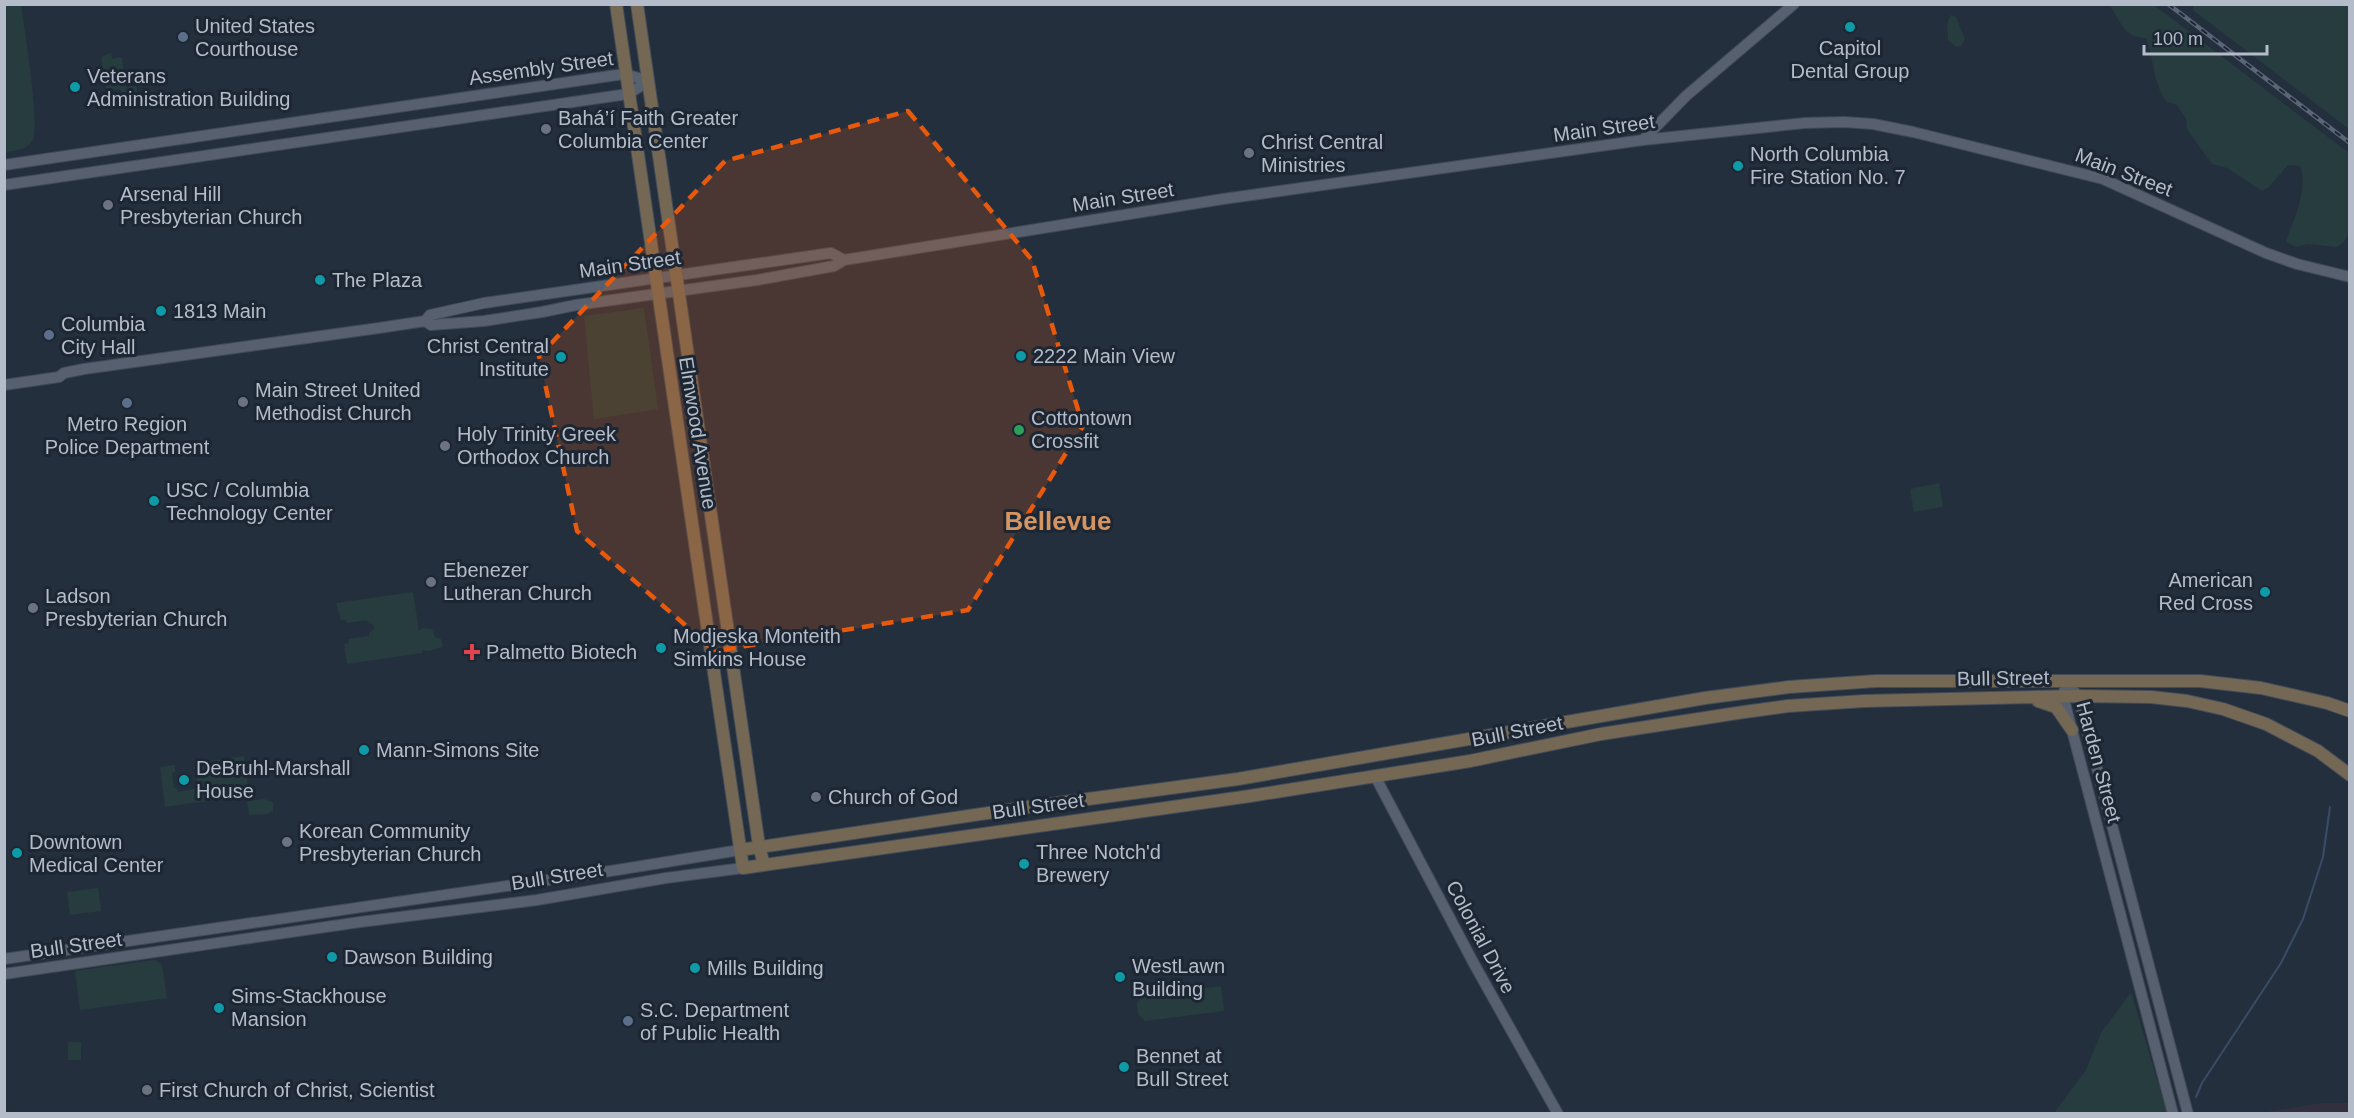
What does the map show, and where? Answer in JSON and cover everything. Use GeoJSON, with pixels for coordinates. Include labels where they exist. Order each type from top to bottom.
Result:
{"type":"FeatureCollection","features":[{"type":"Feature","properties":{"kind":"highway","name":"Elmwood Avenue"},"geometry":{"type":"LineString","coordinates":[[616,4],[656,294],[686,474],[743,868]]}},
{"type":"Feature","properties":{"kind":"highway","name":"Elmwood Avenue"},"geometry":{"type":"LineString","coordinates":[[637,4],[759,846],[764,865]]}},
{"type":"Feature","properties":{"kind":"highway","name":"Bull Street"},"geometry":{"type":"LineString","coordinates":[[740,850],[1238,779],[1662,706],[1789,687],[1876,681],[2229,683],[2327,703],[2349,711]]}},
{"type":"Feature","properties":{"kind":"highway","name":"Bull Street"},"geometry":{"type":"LineString","coordinates":[[743,868],[1250,796],[1470,761],[1601,735],[1788,706],[1864,701],[2078,696],[2151,697],[2202,704],[2266,724],[2318,751],[2349,775]]}},
{"type":"Feature","properties":{"kind":"highway"},"geometry":{"type":"LineString","coordinates":[[2019,697],[2056,706],[2072,730]]}},
{"type":"Feature","properties":{"kind":"main road"},"geometry":{"type":"LineString","coordinates":[[1643,140],[1686,96],[1794,4]]}},
{"type":"Feature","properties":{"kind":"main road","name":"Assembly Street"},"geometry":{"type":"LineString","coordinates":[[4,165],[625,74],[649,81]]}},
{"type":"Feature","properties":{"kind":"main road","name":"Assembly Street"},"geometry":{"type":"LineString","coordinates":[[4,185],[628,94],[649,81]]}},
{"type":"Feature","properties":{"kind":"main road","name":"Main Street"},"geometry":{"type":"LineString","coordinates":[[4,385],[58,377],[64,373],[424,321],[431,324],[484,321],[834,266],[844,260],[1234,198],[1643,140],[1805,123],[1844,122],[1884,126],[2103,179],[2266,253],[2297,264],[2349,277]]}},
{"type":"Feature","properties":{"kind":"main road","name":"Main Street"},"geometry":{"type":"LineString","coordinates":[[424,321],[430,315],[484,303],[831,253],[844,260]]}},
{"type":"Feature","properties":{"kind":"main road","name":"Main Street"},"geometry":{"type":"LineString","coordinates":[[4,378],[58,370],[64,373]]}},
{"type":"Feature","properties":{"kind":"main road","name":"Harden Street"},"geometry":{"type":"LineString","coordinates":[[2066,682],[2078,696],[2188,1113]]}},
{"type":"Feature","properties":{"kind":"main road","name":"Harden Street"},"geometry":{"type":"LineString","coordinates":[[2066,682],[2063,696],[2173,1113]]}},
{"type":"Feature","properties":{"kind":"main road","name":"Colonial Drive"},"geometry":{"type":"LineString","coordinates":[[1375,776],[1558,1113]]}},
{"type":"Feature","properties":{"kind":"main road","name":"Bull Street"},"geometry":{"type":"LineString","coordinates":[[4,959],[606,872],[740,850]]}},
{"type":"Feature","properties":{"kind":"main road","name":"Bull Street"},"geometry":{"type":"LineString","coordinates":[[4,974],[360,922],[533,900],[743,868]]}},
{"type":"Feature","properties":{"kind":"highlighted area"},"geometry":{"type":"Polygon","coordinates":[[[908,111],[1032,260],[1083,426],[968,610],[715,651],[577,531],[539,356],[725,161],[908,111]]]}},
{"type":"Feature","properties":{"kind":"shaded area"},"geometry":{"type":"Polygon","coordinates":[[[2321,1103],[2349,1103],[2349,1113],[2260,1113],[2321,1103]]]}},
{"type":"Feature","properties":{"kind":"green space"},"geometry":{"type":"Polygon","coordinates":[[[5,4],[21,5],[31,75],[35,130],[28,146],[5,152],[5,4]]]}},
{"type":"Feature","properties":{"kind":"green space"},"geometry":{"type":"Polygon","coordinates":[[[2112,5],[2154,5],[2349,153],[2349,233],[2344,242],[2337,247],[2307,244],[2296,247],[2286,242],[2303,184],[2300,166],[2288,165],[2269,187],[2262,191],[2227,168],[2212,164],[2187,129],[2186,119],[2177,105],[2166,101],[2162,94],[2146,38],[2128,32],[2111,8],[2112,5]]]}},
{"type":"Feature","properties":{"kind":"green space"},"geometry":{"type":"Polygon","coordinates":[[[2193,5],[2349,5],[2349,129],[2193,10],[2193,5]]]}},
{"type":"Feature","properties":{"kind":"green space"},"geometry":{"type":"Polygon","coordinates":[[[1951,15],[1956,17],[1965,39],[1961,46],[1956,47],[1948,40],[1947,23],[1951,15]]]}},
{"type":"Feature","properties":{"kind":"green space"},"geometry":{"type":"Polygon","coordinates":[[[111,53],[112,59],[122,57],[126,87],[136,86],[139,100],[123,102],[120,89],[106,91],[101,57],[111,53]]]}},
{"type":"Feature","properties":{"kind":"green space"},"geometry":{"type":"Polygon","coordinates":[[[644,308],[658,409],[594,419],[584,316],[644,308]]]}},
{"type":"Feature","properties":{"kind":"green space"},"geometry":{"type":"Polygon","coordinates":[[[1939,483],[1943,507],[1914,512],[1910,489],[1939,483]]]}},
{"type":"Feature","properties":{"kind":"green space"},"geometry":{"type":"Polygon","coordinates":[[[413,592],[419,631],[423,628],[432,629],[435,637],[441,639],[443,647],[428,651],[422,650],[422,653],[347,664],[344,644],[349,643],[349,639],[369,636],[374,629],[367,620],[347,623],[346,620],[341,620],[336,603],[413,592]]]}},
{"type":"Feature","properties":{"kind":"green space"},"geometry":{"type":"Polygon","coordinates":[[[244,756],[249,795],[165,807],[160,767],[175,765],[175,772],[172,773],[174,788],[177,788],[178,792],[198,788],[194,763],[244,756]]]}},
{"type":"Feature","properties":{"kind":"green space"},"geometry":{"type":"Polygon","coordinates":[[[264,799],[273,802],[273,811],[267,814],[249,815],[247,801],[264,799]]]}},
{"type":"Feature","properties":{"kind":"green space"},"geometry":{"type":"Polygon","coordinates":[[[98,888],[101,911],[70,915],[67,892],[98,888]]]}},
{"type":"Feature","properties":{"kind":"green space"},"geometry":{"type":"Polygon","coordinates":[[[155,960],[162,965],[167,998],[80,1010],[75,971],[155,960]]]}},
{"type":"Feature","properties":{"kind":"green space"},"geometry":{"type":"Polygon","coordinates":[[[1221,986],[1224,1011],[1145,1021],[1138,1014],[1137,1003],[1142,996],[1221,986]]]}},
{"type":"Feature","properties":{"kind":"green space"},"geometry":{"type":"Polygon","coordinates":[[[2131,992],[2167,1113],[2054,1113],[2086,1070],[2101,1033],[2131,992]]]}},
{"type":"Feature","properties":{"kind":"green space"},"geometry":{"type":"Polygon","coordinates":[[[68,1042],[81,1042],[81,1060],[68,1060],[68,1042]]]}},
{"type":"Feature","properties":{"kind":"water"},"geometry":{"type":"Polygon","coordinates":[[[1168,1075],[1169,1083],[1149,1085],[1148,1077],[1168,1075]]]}},
{"type":"Feature","properties":{"kind":"waterway"},"geometry":{"type":"LineString","coordinates":[[2196,1097],[2202,1083],[2281,963],[2303,919],[2323,857],[2330,807]]}},
{"type":"Feature","properties":{"kind":"railway"},"geometry":{"type":"LineString","coordinates":[[2168,4],[2350,143]]}},
{"type":"Feature","properties":{"kind":"place","name":"Capitol Dental Group"},"geometry":{"type":"Point","coordinates":[1850,27]}},
{"type":"Feature","properties":{"kind":"place","name":"United States Courthouse"},"geometry":{"type":"Point","coordinates":[183,37]}},
{"type":"Feature","properties":{"kind":"place","name":"Veterans Administration Building"},"geometry":{"type":"Point","coordinates":[75,87]}},
{"type":"Feature","properties":{"kind":"place","name":"Bahá’í Faith Greater Columbia Center"},"geometry":{"type":"Point","coordinates":[546,129]}},
{"type":"Feature","properties":{"kind":"place","name":"Christ Central Ministries"},"geometry":{"type":"Point","coordinates":[1249,153]}},
{"type":"Feature","properties":{"kind":"place","name":"North Columbia Fire Station No. 7"},"geometry":{"type":"Point","coordinates":[1738,166]}},
{"type":"Feature","properties":{"kind":"place","name":"Arsenal Hill Presbyterian Church"},"geometry":{"type":"Point","coordinates":[108,205]}},
{"type":"Feature","properties":{"kind":"place","name":"The Plaza"},"geometry":{"type":"Point","coordinates":[320,280]}},
{"type":"Feature","properties":{"kind":"place","name":"1813 Main"},"geometry":{"type":"Point","coordinates":[161,311]}},
{"type":"Feature","properties":{"kind":"place","name":"Columbia City Hall"},"geometry":{"type":"Point","coordinates":[49,335]}},
{"type":"Feature","properties":{"kind":"place","name":"2222 Main View"},"geometry":{"type":"Point","coordinates":[1021,356]}},
{"type":"Feature","properties":{"kind":"place","name":"Christ Central Institute"},"geometry":{"type":"Point","coordinates":[561,357]}},
{"type":"Feature","properties":{"kind":"place","name":"Main Street United Methodist Church"},"geometry":{"type":"Point","coordinates":[243,402]}},
{"type":"Feature","properties":{"kind":"place","name":"Metro Region Police Department"},"geometry":{"type":"Point","coordinates":[127,403]}},
{"type":"Feature","properties":{"kind":"place","name":"Cottontown Crossfit"},"geometry":{"type":"Point","coordinates":[1019,430]}},
{"type":"Feature","properties":{"kind":"place","name":"Holy Trinity Greek Orthodox Church"},"geometry":{"type":"Point","coordinates":[445,446]}},
{"type":"Feature","properties":{"kind":"place","name":"USC / Columbia Technology Center"},"geometry":{"type":"Point","coordinates":[154,501]}},
{"type":"Feature","properties":{"kind":"place","name":"Ebenezer Lutheran Church"},"geometry":{"type":"Point","coordinates":[431,582]}},
{"type":"Feature","properties":{"kind":"place","name":"American Red Cross"},"geometry":{"type":"Point","coordinates":[2265,592]}},
{"type":"Feature","properties":{"kind":"place","name":"Ladson Presbyterian Church"},"geometry":{"type":"Point","coordinates":[33,608]}},
{"type":"Feature","properties":{"kind":"place","name":"Modjeska Monteith Simkins House"},"geometry":{"type":"Point","coordinates":[661,648]}},
{"type":"Feature","properties":{"kind":"place","name":"Palmetto Biotech"},"geometry":{"type":"Point","coordinates":[472,652]}},
{"type":"Feature","properties":{"kind":"place","name":"Mann-Simons Site"},"geometry":{"type":"Point","coordinates":[364,750]}},
{"type":"Feature","properties":{"kind":"place","name":"DeBruhl-Marshall House"},"geometry":{"type":"Point","coordinates":[184,780]}},
{"type":"Feature","properties":{"kind":"place","name":"Church of God"},"geometry":{"type":"Point","coordinates":[816,797]}},
{"type":"Feature","properties":{"kind":"place","name":"Korean Community Presbyterian Church"},"geometry":{"type":"Point","coordinates":[287,842]}},
{"type":"Feature","properties":{"kind":"place","name":"Downtown Medical Center"},"geometry":{"type":"Point","coordinates":[17,853]}},
{"type":"Feature","properties":{"kind":"place","name":"Three Notch'd Brewery"},"geometry":{"type":"Point","coordinates":[1024,864]}},
{"type":"Feature","properties":{"kind":"place","name":"Dawson Building"},"geometry":{"type":"Point","coordinates":[332,957]}},
{"type":"Feature","properties":{"kind":"place","name":"Mills Building"},"geometry":{"type":"Point","coordinates":[695,968]}},
{"type":"Feature","properties":{"kind":"place","name":"WestLawn Building"},"geometry":{"type":"Point","coordinates":[1120,977]}},
{"type":"Feature","properties":{"kind":"place","name":"Sims-Stackhouse Mansion"},"geometry":{"type":"Point","coordinates":[219,1008]}},
{"type":"Feature","properties":{"kind":"place","name":"S.C. Department of Public Health"},"geometry":{"type":"Point","coordinates":[628,1021]}},
{"type":"Feature","properties":{"kind":"place","name":"Bennet at Bull Street"},"geometry":{"type":"Point","coordinates":[1124,1067]}},
{"type":"Feature","properties":{"kind":"place","name":"First Church of Christ, Scientist"},"geometry":{"type":"Point","coordinates":[147,1090]}},
{"type":"Feature","properties":{"kind":"district","name":"Bellevue"},"geometry":{"type":"Point","coordinates":[1058,521]}}]}
